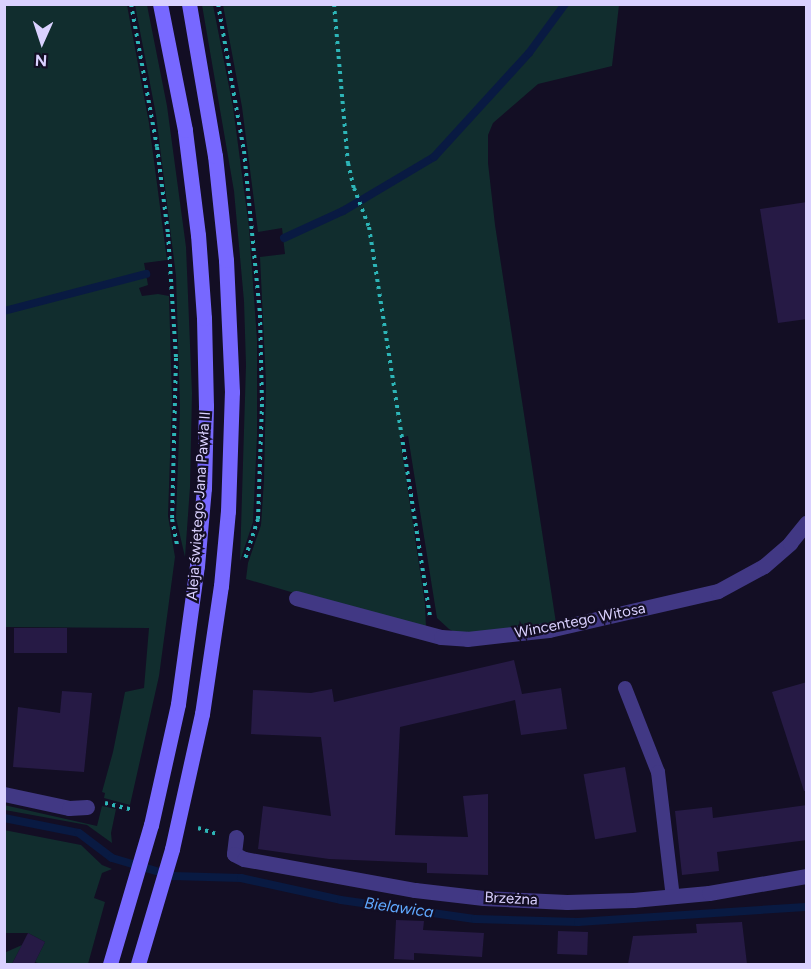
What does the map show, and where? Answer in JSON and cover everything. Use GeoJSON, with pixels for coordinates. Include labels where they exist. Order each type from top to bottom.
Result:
{"type":"FeatureCollection","features":[{"type":"Feature","properties":{"kind":"main road","name":"Aleja świętego Jana Pawła II"},"geometry":{"type":"LineString","coordinates":[[110,964],[135,886],[168,751],[188,646],[204,488],[206,406],[204,318],[192,176],[177,85],[160,4]]}},
{"type":"Feature","properties":{"kind":"main road","name":"Aleja świętego Jana Pawła II"},"geometry":{"type":"LineString","coordinates":[[141,960],[172,849],[211,667],[228,522],[232,432],[232,351],[222,210],[189,4]]}},
{"type":"Feature","properties":{"kind":"street","name":"Wincentego Witosa"},"geometry":{"type":"LineString","coordinates":[[296,598],[433,636],[467,639],[549,630],[718,591],[764,566],[790,543],[807,523]]}},
{"type":"Feature","properties":{"kind":"street"},"geometry":{"type":"LineString","coordinates":[[4,794],[69,808],[87,807]]}},
{"type":"Feature","properties":{"kind":"street","name":"Brzeżna"},"geometry":{"type":"LineString","coordinates":[[228,836],[234,854],[244,859],[415,890],[514,900],[603,901],[673,897],[807,876]]}},
{"type":"Feature","properties":{"kind":"lane"},"geometry":{"type":"LineString","coordinates":[[625,688],[658,771],[673,897]]}},
{"type":"Feature","properties":{"kind":"path"},"geometry":{"type":"LineString","coordinates":[[131,4],[157,147],[168,234],[176,357],[172,519],[178,552]]}},
{"type":"Feature","properties":{"kind":"path"},"geometry":{"type":"LineString","coordinates":[[334,4],[348,163],[356,194],[365,213],[381,298],[433,636]]}},
{"type":"Feature","properties":{"kind":"path"},"geometry":{"type":"LineString","coordinates":[[131,819],[136,798]]}},
{"type":"Feature","properties":{"kind":"path"},"geometry":{"type":"LineString","coordinates":[[112,804],[134,810]]}},
{"type":"Feature","properties":{"kind":"path"},"geometry":{"type":"LineString","coordinates":[[198,828],[228,836]]}},
{"type":"Feature","properties":{"kind":"green space"},"geometry":{"type":"Polygon","coordinates":[[[4,5],[127,5],[149,123],[167,260],[144,263],[148,285],[139,288],[142,296],[158,294],[169,296],[172,399],[168,516],[175,557],[159,676],[130,805],[104,798],[105,793],[102,792],[125,692],[144,688],[149,628],[5,627],[4,5]]]}},
{"type":"Feature","properties":{"kind":"green space"},"geometry":{"type":"Polygon","coordinates":[[[135,5],[147,5],[167,106],[186,247],[192,393],[190,487],[185,557],[176,518],[180,408],[176,276],[156,115],[135,5]]]}},
{"type":"Feature","properties":{"kind":"green space"},"geometry":{"type":"Polygon","coordinates":[[[202,5],[213,5],[233,107],[249,227],[257,340],[257,436],[253,522],[240,561],[246,365],[244,301],[234,191],[202,5]]]}},
{"type":"Feature","properties":{"kind":"green space"},"geometry":{"type":"Polygon","coordinates":[[[223,5],[619,5],[612,66],[538,84],[493,123],[488,135],[488,163],[495,225],[556,623],[458,634],[437,618],[408,436],[400,438],[425,604],[426,628],[377,617],[246,579],[248,563],[261,525],[264,480],[266,383],[260,257],[285,254],[282,228],[258,232],[242,107],[223,5]]]}},
{"type":"Feature","properties":{"kind":"green space"},"geometry":{"type":"Polygon","coordinates":[[[4,805],[97,826],[102,806],[116,809],[111,833],[112,843],[87,825],[5,810],[4,805]]]}},
{"type":"Feature","properties":{"kind":"green space"},"geometry":{"type":"Polygon","coordinates":[[[4,830],[81,845],[102,865],[112,869],[102,873],[94,898],[105,902],[88,964],[35,962],[45,942],[28,933],[5,933],[4,830]]]}},
{"type":"Feature","properties":{"kind":"green space"},"geometry":{"type":"Polygon","coordinates":[[[22,945],[12,964],[5,964],[4,953],[22,945]]]}},
{"type":"Feature","properties":{"kind":"building"},"geometry":{"type":"Polygon","coordinates":[[[807,202],[807,319],[778,323],[760,209],[807,202]]]}},
{"type":"Feature","properties":{"kind":"building"},"geometry":{"type":"Polygon","coordinates":[[[14,628],[67,628],[67,653],[14,653],[14,628]]]}},
{"type":"Feature","properties":{"kind":"building"},"geometry":{"type":"Polygon","coordinates":[[[514,660],[522,694],[561,688],[567,729],[521,735],[515,700],[400,727],[395,835],[468,837],[463,796],[488,794],[488,875],[427,873],[427,863],[329,859],[258,849],[263,806],[331,816],[321,737],[251,734],[253,690],[311,693],[332,689],[334,702],[514,660]]]}},
{"type":"Feature","properties":{"kind":"building"},"geometry":{"type":"Polygon","coordinates":[[[807,682],[807,791],[804,791],[772,692],[807,682]]]}},
{"type":"Feature","properties":{"kind":"building"},"geometry":{"type":"Polygon","coordinates":[[[62,691],[92,693],[84,772],[13,767],[18,707],[60,713],[62,691]]]}},
{"type":"Feature","properties":{"kind":"building"},"geometry":{"type":"Polygon","coordinates":[[[625,767],[636,832],[595,839],[584,774],[625,767]]]}},
{"type":"Feature","properties":{"kind":"building"},"geometry":{"type":"Polygon","coordinates":[[[807,805],[807,840],[717,852],[719,871],[682,875],[675,811],[712,807],[713,818],[807,805]]]}},
{"type":"Feature","properties":{"kind":"building"},"geometry":{"type":"Polygon","coordinates":[[[396,920],[424,921],[423,930],[484,933],[482,957],[414,953],[414,960],[394,959],[396,920]]]}},
{"type":"Feature","properties":{"kind":"building"},"geometry":{"type":"Polygon","coordinates":[[[742,922],[747,964],[628,964],[633,936],[697,933],[696,924],[742,922]]]}},
{"type":"Feature","properties":{"kind":"building"},"geometry":{"type":"Polygon","coordinates":[[[558,931],[588,932],[587,955],[557,954],[558,931]]]}},
{"type":"Feature","properties":{"kind":"building"},"geometry":{"type":"Polygon","coordinates":[[[28,933],[45,942],[34,964],[12,964],[28,933]]]}},
{"type":"Feature","properties":{"kind":"waterway"},"geometry":{"type":"LineString","coordinates":[[284,238],[343,211],[434,157],[529,53],[565,4]]}},
{"type":"Feature","properties":{"kind":"waterway"},"geometry":{"type":"LineString","coordinates":[[4,311],[146,274]]}},
{"type":"Feature","properties":{"kind":"waterway","name":"Bielawica"},"geometry":{"type":"LineString","coordinates":[[4,818],[79,833],[112,858],[173,876],[241,878],[341,900],[475,919],[578,922],[806,907]]}}]}
